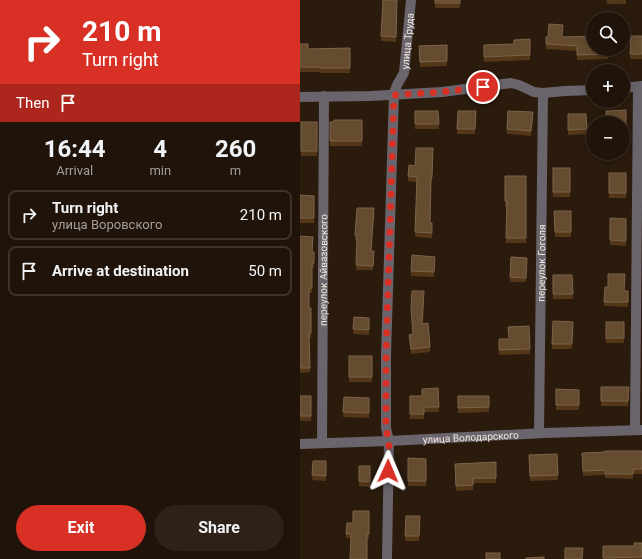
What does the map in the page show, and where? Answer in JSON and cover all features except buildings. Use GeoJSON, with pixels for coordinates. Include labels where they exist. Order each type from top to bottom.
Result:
{"type":"FeatureCollection","features":[{"type":"Feature","properties":{"kind":"street","name":"улица Труда"},"geometry":{"type":"LineString","coordinates":[[387,559],[389,442],[386,428],[386,355],[394,95],[397,85],[404,73],[411,0]]}},
{"type":"Feature","properties":{"kind":"street"},"geometry":{"type":"LineString","coordinates":[[300,98],[442,92],[511,83],[534,92],[543,93],[565,90],[586,90]]}},
{"type":"Feature","properties":{"kind":"street"},"geometry":{"type":"LineString","coordinates":[[630,87],[640,86],[638,430]]}},
{"type":"Feature","properties":{"kind":"street","name":"переулок Гоголя"},"geometry":{"type":"LineString","coordinates":[[539,433],[543,93]]}},
{"type":"Feature","properties":{"kind":"street","name":"переулок Айвазовского"},"geometry":{"type":"LineString","coordinates":[[322,443],[324,96]]}},
{"type":"Feature","properties":{"kind":"street","name":"улица Володарского"},"geometry":{"type":"LineString","coordinates":[[300,444],[389,442],[539,433],[638,430]]}},
{"type":"Feature","properties":{"kind":"route"},"geometry":{"type":"LineString","coordinates":[[388,471],[389,442],[386,428],[386,355],[394,95],[442,92],[483,87]]}}]}
